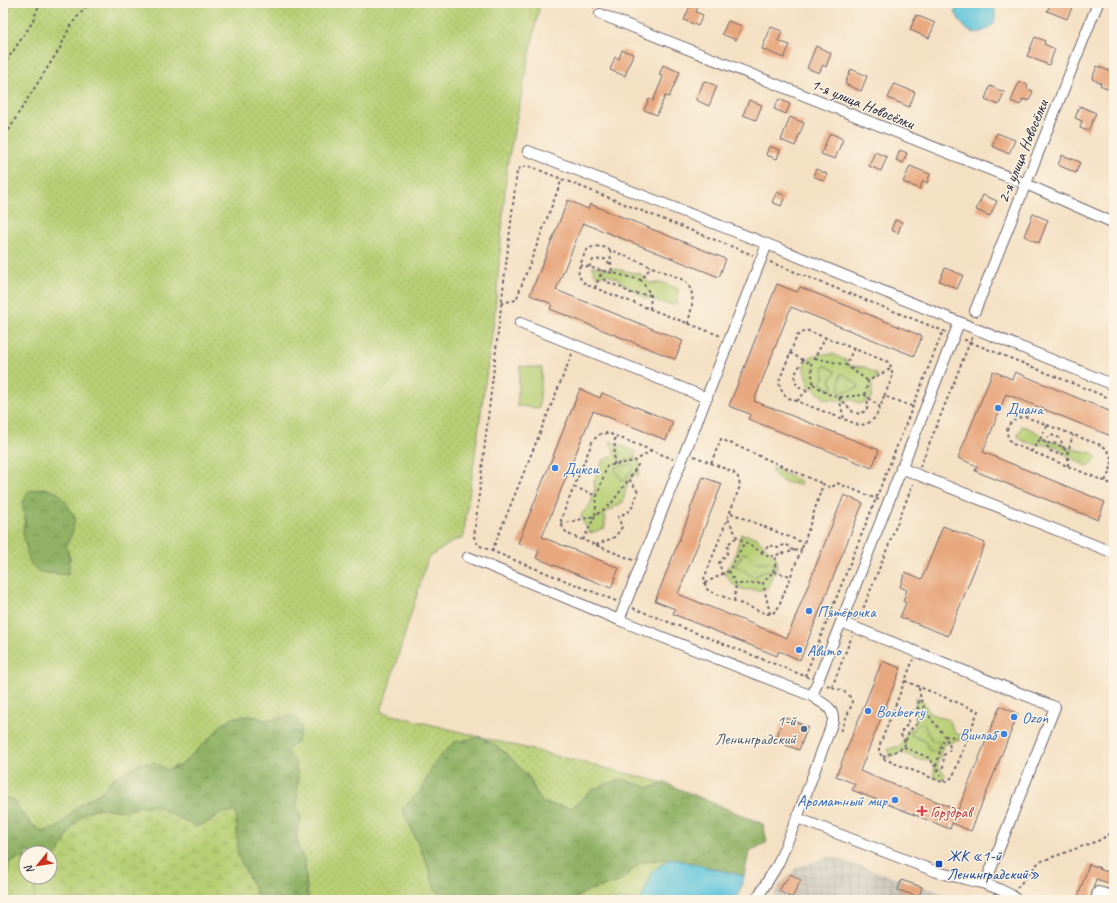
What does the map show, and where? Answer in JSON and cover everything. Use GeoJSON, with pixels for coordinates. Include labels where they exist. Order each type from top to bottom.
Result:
{"type":"FeatureCollection","features":[{"type":"Feature","properties":{"kind":"street","name":"2-я улица Новосёлки"},"geometry":{"type":"LineString","coordinates":[[975,311],[1098,3]]}},
{"type":"Feature","properties":{"kind":"street","name":"1-я улица Новосёлки"},"geometry":{"type":"LineString","coordinates":[[600,14],[1026,184],[1114,223]]}},
{"type":"Feature","properties":{"kind":"street"},"geometry":{"type":"LineString","coordinates":[[528,151],[767,244],[1114,385]]}},
{"type":"Feature","properties":{"kind":"street"},"geometry":{"type":"LineString","coordinates":[[619,620],[767,244]]}},
{"type":"Feature","properties":{"kind":"street"},"geometry":{"type":"LineString","coordinates":[[812,696],[959,323]]}},
{"type":"Feature","properties":{"kind":"street"},"geometry":{"type":"LineString","coordinates":[[520,324],[707,398]]}},
{"type":"Feature","properties":{"kind":"street"},"geometry":{"type":"LineString","coordinates":[[901,468],[1114,553]]}},
{"type":"Feature","properties":{"kind":"street"},"geometry":{"type":"LineString","coordinates":[[468,557],[619,620],[812,696],[831,710],[833,714],[833,721],[797,818],[778,864],[756,900]]}},
{"type":"Feature","properties":{"kind":"street"},"geometry":{"type":"LineString","coordinates":[[841,622],[1055,707],[985,884]]}},
{"type":"Feature","properties":{"kind":"street"},"geometry":{"type":"LineString","coordinates":[[797,818],[937,872],[985,884],[1014,897]]}},
{"type":"Feature","properties":{"kind":"street"},"geometry":{"type":"LineString","coordinates":[[1096,900],[1098,892],[1114,896]]}},
{"type":"Feature","properties":{"kind":"path"},"geometry":{"type":"LineString","coordinates":[[3,66],[32,23],[40,3]]}},
{"type":"Feature","properties":{"kind":"path"},"geometry":{"type":"LineString","coordinates":[[3,141],[18,114],[60,48],[70,26],[89,3]]}},
{"type":"Feature","properties":{"kind":"path"},"geometry":{"type":"LineString","coordinates":[[840,733],[852,704],[852,700],[848,694],[478,545],[474,535],[517,171],[521,167],[529,166],[1114,400]]}},
{"type":"Feature","properties":{"kind":"path"},"geometry":{"type":"LineString","coordinates":[[501,303],[516,300],[562,179]]}},
{"type":"Feature","properties":{"kind":"path"},"geometry":{"type":"LineString","coordinates":[[688,324],[693,295],[689,286],[684,280],[598,246],[587,250],[578,269],[578,275],[582,281],[595,288],[650,309],[688,324],[730,340]]}},
{"type":"Feature","properties":{"kind":"path"},"geometry":{"type":"LineString","coordinates":[[610,250],[612,273]]}},
{"type":"Feature","properties":{"kind":"path"},"geometry":{"type":"LineString","coordinates":[[590,267],[593,260],[605,259],[612,266]]}},
{"type":"Feature","properties":{"kind":"path"},"geometry":{"type":"LineString","coordinates":[[580,265],[641,280],[651,296],[650,309]]}},
{"type":"Feature","properties":{"kind":"path"},"geometry":{"type":"LineString","coordinates":[[641,280],[652,267]]}},
{"type":"Feature","properties":{"kind":"path"},"geometry":{"type":"LineString","coordinates":[[595,288],[602,270]]}},
{"type":"Feature","properties":{"kind":"path"},"geometry":{"type":"LineString","coordinates":[[600,274],[605,281],[630,293],[651,296]]}},
{"type":"Feature","properties":{"kind":"path"},"geometry":{"type":"LineString","coordinates":[[806,330],[854,348],[884,360],[892,368],[892,378],[875,419],[865,425],[859,425],[786,397],[780,388],[779,380],[797,336],[806,330]]}},
{"type":"Feature","properties":{"kind":"path"},"geometry":{"type":"LineString","coordinates":[[805,676],[943,331]]}},
{"type":"Feature","properties":{"kind":"path"},"geometry":{"type":"LineString","coordinates":[[813,384],[811,364],[826,337]]}},
{"type":"Feature","properties":{"kind":"path"},"geometry":{"type":"LineString","coordinates":[[832,687],[970,342]]}},
{"type":"Feature","properties":{"kind":"path"},"geometry":{"type":"LineString","coordinates":[[492,551],[576,346]]}},
{"type":"Feature","properties":{"kind":"path"},"geometry":{"type":"LineString","coordinates":[[846,366],[854,348]]}},
{"type":"Feature","properties":{"kind":"path"},"geometry":{"type":"LineString","coordinates":[[790,353],[811,364]]}},
{"type":"Feature","properties":{"kind":"path"},"geometry":{"type":"LineString","coordinates":[[814,358],[846,366],[868,381]]}},
{"type":"Feature","properties":{"kind":"path"},"geometry":{"type":"LineString","coordinates":[[803,360],[795,374],[794,379],[797,386],[807,390]]}},
{"type":"Feature","properties":{"kind":"path"},"geometry":{"type":"LineString","coordinates":[[868,381],[892,368]]}},
{"type":"Feature","properties":{"kind":"path"},"geometry":{"type":"LineString","coordinates":[[866,395],[868,381]]}},
{"type":"Feature","properties":{"kind":"path"},"geometry":{"type":"LineString","coordinates":[[797,401],[813,384]]}},
{"type":"Feature","properties":{"kind":"path"},"geometry":{"type":"LineString","coordinates":[[813,384],[828,394],[839,397],[866,395],[880,407]]}},
{"type":"Feature","properties":{"kind":"path"},"geometry":{"type":"LineString","coordinates":[[884,396],[924,411]]}},
{"type":"Feature","properties":{"kind":"path"},"geometry":{"type":"LineString","coordinates":[[839,397],[844,419]]}},
{"type":"Feature","properties":{"kind":"path"},"geometry":{"type":"LineString","coordinates":[[839,397],[853,412],[860,414],[867,410],[868,397]]}},
{"type":"Feature","properties":{"kind":"path"},"geometry":{"type":"LineString","coordinates":[[1105,481],[1112,468],[1113,462],[1112,456],[1103,446],[1026,417],[1019,417],[1013,420],[1008,426],[1007,435],[1013,444],[1114,485]]}},
{"type":"Feature","properties":{"kind":"path"},"geometry":{"type":"LineString","coordinates":[[1031,452],[1048,425]]}},
{"type":"Feature","properties":{"kind":"path"},"geometry":{"type":"LineString","coordinates":[[642,564],[568,534],[563,529],[561,524],[562,519],[574,487],[593,440],[604,433],[608,433],[681,463]]}},
{"type":"Feature","properties":{"kind":"path"},"geometry":{"type":"LineString","coordinates":[[1044,441],[1051,435],[1060,438],[1064,449]]}},
{"type":"Feature","properties":{"kind":"path"},"geometry":{"type":"LineString","coordinates":[[1068,466],[1068,452],[1072,435]]}},
{"type":"Feature","properties":{"kind":"path"},"geometry":{"type":"LineString","coordinates":[[614,465],[615,436]]}},
{"type":"Feature","properties":{"kind":"path"},"geometry":{"type":"LineString","coordinates":[[710,463],[721,439],[831,488],[837,483],[888,504]]}},
{"type":"Feature","properties":{"kind":"path"},"geometry":{"type":"LineString","coordinates":[[1040,439],[1048,443],[1058,444],[1068,452]]}},
{"type":"Feature","properties":{"kind":"path"},"geometry":{"type":"LineString","coordinates":[[1044,441],[1050,451],[1061,456],[1068,452]]}},
{"type":"Feature","properties":{"kind":"path"},"geometry":{"type":"LineString","coordinates":[[596,516],[597,496],[606,466],[635,461],[651,450]]}},
{"type":"Feature","properties":{"kind":"path"},"geometry":{"type":"LineString","coordinates":[[685,453],[733,472],[740,481],[740,490],[704,579],[706,588],[709,591],[767,614],[776,612],[778,608],[802,549],[823,484]]}},
{"type":"Feature","properties":{"kind":"path"},"geometry":{"type":"LineString","coordinates":[[583,540],[596,516],[611,504],[638,464],[635,461]]}},
{"type":"Feature","properties":{"kind":"path"},"geometry":{"type":"LineString","coordinates":[[596,545],[615,537],[622,527],[618,517],[631,510],[638,492],[628,479]]}},
{"type":"Feature","properties":{"kind":"path"},"geometry":{"type":"LineString","coordinates":[[574,487],[597,496]]}},
{"type":"Feature","properties":{"kind":"path"},"geometry":{"type":"LineString","coordinates":[[731,513],[804,543]]}},
{"type":"Feature","properties":{"kind":"path"},"geometry":{"type":"LineString","coordinates":[[561,524],[596,516]]}},
{"type":"Feature","properties":{"kind":"path"},"geometry":{"type":"LineString","coordinates":[[728,519],[737,537],[769,557],[802,549]]}},
{"type":"Feature","properties":{"kind":"path"},"geometry":{"type":"LineString","coordinates":[[723,576],[720,563],[727,554],[728,544],[737,537]]}},
{"type":"Feature","properties":{"kind":"path"},"geometry":{"type":"LineString","coordinates":[[704,584],[723,576],[729,571],[745,542]]}},
{"type":"Feature","properties":{"kind":"path"},"geometry":{"type":"LineString","coordinates":[[761,552],[770,545],[778,548],[786,544],[794,551]]}},
{"type":"Feature","properties":{"kind":"path"},"geometry":{"type":"LineString","coordinates":[[736,584],[763,583],[775,568],[776,555]]}},
{"type":"Feature","properties":{"kind":"path"},"geometry":{"type":"LineString","coordinates":[[729,571],[736,584],[734,601]]}},
{"type":"Feature","properties":{"kind":"path"},"geometry":{"type":"LineString","coordinates":[[773,572],[791,576]]}},
{"type":"Feature","properties":{"kind":"path"},"geometry":{"type":"LineString","coordinates":[[763,583],[770,614]]}},
{"type":"Feature","properties":{"kind":"path"},"geometry":{"type":"LineString","coordinates":[[905,681],[978,711],[953,776],[950,780],[942,782],[882,757],[879,752],[879,747],[916,652]]}},
{"type":"Feature","properties":{"kind":"path"},"geometry":{"type":"LineString","coordinates":[[904,747],[909,731],[919,722],[919,687]]}},
{"type":"Feature","properties":{"kind":"path"},"geometry":{"type":"LineString","coordinates":[[920,699],[926,713],[945,736],[951,748],[944,755],[943,767],[937,770]]}},
{"type":"Feature","properties":{"kind":"path"},"geometry":{"type":"LineString","coordinates":[[905,743],[900,733],[908,724],[909,713],[918,708]]}},
{"type":"Feature","properties":{"kind":"path"},"geometry":{"type":"LineString","coordinates":[[945,736],[968,738]]}},
{"type":"Feature","properties":{"kind":"path"},"geometry":{"type":"LineString","coordinates":[[936,767],[945,736]]}},
{"type":"Feature","properties":{"kind":"path"},"geometry":{"type":"LineString","coordinates":[[882,757],[904,747],[929,758],[945,782]]}},
{"type":"Feature","properties":{"kind":"path"},"geometry":{"type":"LineString","coordinates":[[1014,897],[1039,862],[1100,840],[1114,831]]}},
{"type":"Feature","properties":{"kind":"shaded area"},"geometry":{"type":"Polygon","coordinates":[[[830,856],[963,900],[770,900],[780,885],[796,868],[830,856]]]}},
{"type":"Feature","properties":{"kind":"green space"},"geometry":{"type":"Polygon","coordinates":[[[12,3],[540,3],[507,166],[495,313],[463,539],[455,540],[428,558],[381,712],[482,737],[434,763],[422,789],[402,809],[427,863],[435,890],[454,900],[309,900],[307,893],[305,863],[299,849],[296,834],[301,820],[297,806],[298,777],[295,762],[286,751],[297,742],[295,716],[266,720],[251,716],[222,724],[213,735],[181,765],[166,770],[154,762],[113,778],[104,790],[78,806],[57,828],[43,832],[31,824],[12,800],[3,797],[3,20],[12,3]],[[44,488],[29,491],[23,532],[70,560],[66,546],[72,533],[58,493],[44,488]]]}},
{"type":"Feature","properties":{"kind":"green space"},"geometry":{"type":"Polygon","coordinates":[[[593,266],[640,274],[649,283],[664,283],[678,289],[677,304],[672,305],[644,298],[616,278],[606,274],[597,277],[593,270],[593,266]]]}},
{"type":"Feature","properties":{"kind":"green space"},"geometry":{"type":"Polygon","coordinates":[[[833,354],[845,360],[850,366],[865,367],[878,375],[872,384],[872,396],[870,400],[860,404],[850,399],[842,402],[825,399],[808,384],[803,366],[811,356],[833,354]],[[825,365],[823,367],[824,377],[821,383],[832,391],[831,378],[836,372],[825,365]],[[842,373],[840,374],[839,393],[858,388],[859,386],[842,373]]]}},
{"type":"Feature","properties":{"kind":"green space"},"geometry":{"type":"Polygon","coordinates":[[[824,365],[836,372],[831,378],[832,391],[821,383],[824,377],[824,365]]]}},
{"type":"Feature","properties":{"kind":"green space"},"geometry":{"type":"Polygon","coordinates":[[[520,366],[542,368],[539,408],[517,406],[520,366]]]}},
{"type":"Feature","properties":{"kind":"green space"},"geometry":{"type":"Polygon","coordinates":[[[842,373],[859,386],[858,388],[839,393],[840,374],[842,373]]]}},
{"type":"Feature","properties":{"kind":"green space"},"geometry":{"type":"Polygon","coordinates":[[[1022,426],[1050,442],[1057,442],[1072,449],[1092,453],[1097,459],[1089,466],[1086,466],[1066,455],[1058,447],[1025,442],[1018,437],[1022,426]]]}},
{"type":"Feature","properties":{"kind":"green space"},"geometry":{"type":"Polygon","coordinates":[[[610,441],[618,444],[619,461],[631,461],[635,456],[640,464],[639,476],[633,475],[627,485],[623,502],[605,513],[605,528],[590,533],[583,522],[581,515],[591,503],[595,489],[594,481],[602,461],[613,455],[614,452],[610,441]],[[633,464],[615,467],[615,469],[622,481],[625,481],[634,466],[633,464]]]}},
{"type":"Feature","properties":{"kind":"green space"},"geometry":{"type":"Polygon","coordinates":[[[618,444],[636,452],[632,460],[619,461],[618,444]]]}},
{"type":"Feature","properties":{"kind":"green space"},"geometry":{"type":"Polygon","coordinates":[[[633,464],[634,466],[625,481],[622,481],[615,467],[633,464]]]}},
{"type":"Feature","properties":{"kind":"green space"},"geometry":{"type":"Polygon","coordinates":[[[774,468],[798,480],[801,484],[799,485],[780,481],[772,471],[774,468]]]}},
{"type":"Feature","properties":{"kind":"green space"},"geometry":{"type":"Polygon","coordinates":[[[44,488],[58,493],[68,505],[75,518],[72,533],[66,546],[70,560],[68,575],[39,572],[29,561],[23,532],[26,518],[22,504],[29,491],[44,488]]]}},
{"type":"Feature","properties":{"kind":"green space"},"geometry":{"type":"Polygon","coordinates":[[[741,534],[756,537],[777,558],[777,569],[772,576],[768,588],[754,590],[742,589],[735,586],[724,572],[734,559],[741,534]],[[743,553],[735,566],[754,577],[774,567],[773,563],[771,562],[754,562],[747,554],[743,553]]]}},
{"type":"Feature","properties":{"kind":"green space"},"geometry":{"type":"Polygon","coordinates":[[[743,553],[747,554],[754,562],[771,562],[773,563],[774,567],[754,577],[735,566],[743,553]]]}},
{"type":"Feature","properties":{"kind":"green space"},"geometry":{"type":"Polygon","coordinates":[[[915,697],[923,700],[929,713],[949,720],[955,733],[963,736],[961,740],[944,744],[937,764],[946,776],[942,779],[934,777],[934,767],[928,760],[918,759],[900,752],[889,758],[888,749],[900,746],[908,731],[916,723],[915,697]],[[921,723],[911,731],[911,735],[924,741],[930,751],[937,753],[940,743],[932,740],[921,723]]]}},
{"type":"Feature","properties":{"kind":"green space"},"geometry":{"type":"Polygon","coordinates":[[[251,716],[266,720],[295,716],[302,728],[297,742],[286,751],[295,762],[298,777],[297,806],[301,820],[296,834],[299,849],[305,863],[307,893],[309,900],[260,900],[238,856],[237,842],[221,813],[209,822],[196,827],[156,806],[140,806],[127,811],[96,808],[82,815],[73,826],[58,853],[58,845],[18,845],[18,858],[8,863],[8,877],[3,890],[3,797],[12,800],[31,824],[43,832],[57,828],[78,806],[104,790],[113,778],[139,764],[154,762],[166,770],[181,765],[213,735],[222,724],[235,717],[251,716]]]}},
{"type":"Feature","properties":{"kind":"green space"},"geometry":{"type":"Polygon","coordinates":[[[921,723],[932,740],[940,743],[937,753],[930,751],[924,741],[911,735],[911,731],[921,723]]]}},
{"type":"Feature","properties":{"kind":"green space"},"geometry":{"type":"Polygon","coordinates":[[[482,737],[507,754],[528,777],[542,803],[571,808],[594,789],[621,779],[649,788],[665,783],[763,824],[767,842],[749,852],[744,876],[670,858],[641,862],[619,882],[589,890],[573,900],[454,900],[435,890],[427,863],[402,809],[422,789],[434,763],[454,742],[482,737]]]}},
{"type":"Feature","properties":{"kind":"green space"},"geometry":{"type":"Polygon","coordinates":[[[483,737],[665,783],[649,788],[621,779],[594,789],[571,808],[542,803],[528,776],[507,754],[483,737]]]}},
{"type":"Feature","properties":{"kind":"green space"},"geometry":{"type":"Polygon","coordinates":[[[140,806],[156,806],[196,827],[209,822],[221,813],[236,812],[238,856],[260,900],[34,900],[36,885],[58,885],[58,853],[73,826],[82,815],[96,808],[127,811],[140,806]]]}},
{"type":"Feature","properties":{"kind":"green space"},"geometry":{"type":"Polygon","coordinates":[[[18,858],[18,885],[36,885],[34,900],[3,900],[3,890],[8,877],[8,863],[18,858]]]}},
{"type":"Feature","properties":{"kind":"green space"},"geometry":{"type":"Polygon","coordinates":[[[670,858],[653,871],[641,900],[573,900],[589,890],[619,882],[641,862],[670,858]]]}},
{"type":"Feature","properties":{"kind":"water"},"geometry":{"type":"Polygon","coordinates":[[[957,3],[994,3],[994,24],[981,32],[971,32],[963,25],[955,12],[957,3]]]}},
{"type":"Feature","properties":{"kind":"water"},"geometry":{"type":"Polygon","coordinates":[[[670,858],[744,876],[737,900],[641,900],[653,871],[670,858]]]}},
{"type":"Feature","properties":{"kind":"building"},"geometry":{"type":"Polygon","coordinates":[[[1051,3],[1067,3],[1073,5],[1067,19],[1047,11],[1051,3]]]}},
{"type":"Feature","properties":{"kind":"building"},"geometry":{"type":"Polygon","coordinates":[[[691,4],[698,7],[696,12],[703,15],[698,26],[684,20],[691,4]]]}},
{"type":"Feature","properties":{"kind":"building"},"geometry":{"type":"Polygon","coordinates":[[[916,15],[935,23],[929,38],[910,30],[916,15]]]}},
{"type":"Feature","properties":{"kind":"building"},"geometry":{"type":"Polygon","coordinates":[[[728,21],[742,26],[736,40],[722,34],[728,21]]]}},
{"type":"Feature","properties":{"kind":"building"},"geometry":{"type":"Polygon","coordinates":[[[771,27],[782,31],[778,41],[790,45],[784,58],[762,49],[771,27]]]}},
{"type":"Feature","properties":{"kind":"building"},"geometry":{"type":"Polygon","coordinates":[[[1035,37],[1045,41],[1044,44],[1055,49],[1049,65],[1027,56],[1035,37]]]}},
{"type":"Feature","properties":{"kind":"building"},"geometry":{"type":"Polygon","coordinates":[[[816,46],[831,53],[826,67],[823,65],[819,73],[807,68],[816,46]]]}},
{"type":"Feature","properties":{"kind":"building"},"geometry":{"type":"Polygon","coordinates":[[[622,50],[633,54],[625,76],[610,70],[615,57],[619,59],[622,50]]]}},
{"type":"Feature","properties":{"kind":"building"},"geometry":{"type":"Polygon","coordinates":[[[663,65],[680,72],[669,97],[665,96],[657,115],[644,110],[649,99],[653,101],[663,77],[659,75],[663,65]]]}},
{"type":"Feature","properties":{"kind":"building"},"geometry":{"type":"Polygon","coordinates":[[[1097,66],[1114,73],[1114,92],[1092,79],[1097,66]]]}},
{"type":"Feature","properties":{"kind":"building"},"geometry":{"type":"Polygon","coordinates":[[[851,69],[867,76],[861,91],[845,84],[851,69]]]}},
{"type":"Feature","properties":{"kind":"building"},"geometry":{"type":"Polygon","coordinates":[[[704,81],[717,86],[709,106],[696,100],[704,81]]]}},
{"type":"Feature","properties":{"kind":"building"},"geometry":{"type":"Polygon","coordinates":[[[1019,82],[1028,85],[1027,89],[1033,91],[1029,101],[1023,99],[1020,105],[1011,101],[1019,82]]]}},
{"type":"Feature","properties":{"kind":"building"},"geometry":{"type":"Polygon","coordinates":[[[894,84],[915,92],[909,107],[888,98],[894,84]]]}},
{"type":"Feature","properties":{"kind":"building"},"geometry":{"type":"Polygon","coordinates":[[[990,86],[1004,92],[999,105],[985,99],[990,86]]]}},
{"type":"Feature","properties":{"kind":"building"},"geometry":{"type":"Polygon","coordinates":[[[779,99],[790,104],[786,114],[774,109],[779,99]]]}},
{"type":"Feature","properties":{"kind":"building"},"geometry":{"type":"Polygon","coordinates":[[[749,100],[762,105],[756,120],[743,115],[749,100]]]}},
{"type":"Feature","properties":{"kind":"building"},"geometry":{"type":"Polygon","coordinates":[[[1080,106],[1096,113],[1088,131],[1080,128],[1082,121],[1075,118],[1080,106]]]}},
{"type":"Feature","properties":{"kind":"building"},"geometry":{"type":"Polygon","coordinates":[[[790,117],[804,123],[795,146],[781,140],[790,117]]]}},
{"type":"Feature","properties":{"kind":"building"},"geometry":{"type":"Polygon","coordinates":[[[830,133],[843,139],[835,159],[821,154],[830,133]]]}},
{"type":"Feature","properties":{"kind":"building"},"geometry":{"type":"Polygon","coordinates":[[[997,133],[1015,140],[1009,154],[992,146],[997,133]]]}},
{"type":"Feature","properties":{"kind":"building"},"geometry":{"type":"Polygon","coordinates":[[[769,146],[780,150],[777,159],[766,155],[769,146]]]}},
{"type":"Feature","properties":{"kind":"building"},"geometry":{"type":"Polygon","coordinates":[[[900,150],[907,153],[903,163],[896,160],[900,150]]]}},
{"type":"Feature","properties":{"kind":"building"},"geometry":{"type":"Polygon","coordinates":[[[875,152],[887,157],[881,171],[869,166],[875,152]]]}},
{"type":"Feature","properties":{"kind":"building"},"geometry":{"type":"Polygon","coordinates":[[[1062,155],[1080,162],[1076,173],[1058,165],[1062,155]]]}},
{"type":"Feature","properties":{"kind":"building"},"geometry":{"type":"Polygon","coordinates":[[[910,166],[930,174],[927,183],[923,181],[920,189],[903,182],[910,166]]]}},
{"type":"Feature","properties":{"kind":"building"},"geometry":{"type":"Polygon","coordinates":[[[816,169],[827,174],[824,181],[813,176],[816,169]]]}},
{"type":"Feature","properties":{"kind":"building"},"geometry":{"type":"Polygon","coordinates":[[[777,192],[785,196],[781,206],[772,202],[777,192]]]}},
{"type":"Feature","properties":{"kind":"building"},"geometry":{"type":"Polygon","coordinates":[[[983,195],[997,201],[990,216],[976,210],[983,195]]]}},
{"type":"Feature","properties":{"kind":"building"},"geometry":{"type":"Polygon","coordinates":[[[568,200],[588,209],[590,204],[726,259],[719,277],[583,223],[556,290],[683,341],[675,359],[550,309],[552,304],[530,295],[568,200]]]}},
{"type":"Feature","properties":{"kind":"building"},"geometry":{"type":"Polygon","coordinates":[[[1033,214],[1048,220],[1039,243],[1024,236],[1033,214]]]}},
{"type":"Feature","properties":{"kind":"building"},"geometry":{"type":"Polygon","coordinates":[[[895,220],[902,222],[898,233],[891,230],[895,220]]]}},
{"type":"Feature","properties":{"kind":"building"},"geometry":{"type":"Polygon","coordinates":[[[945,268],[963,275],[957,289],[939,281],[945,268]]]}},
{"type":"Feature","properties":{"kind":"building"},"geometry":{"type":"Polygon","coordinates":[[[777,284],[797,292],[800,287],[922,336],[914,356],[791,307],[754,401],[879,450],[872,468],[748,419],[750,414],[729,406],[777,284]]]}},
{"type":"Feature","properties":{"kind":"building"},"geometry":{"type":"Polygon","coordinates":[[[993,371],[1012,379],[1015,372],[1114,413],[1114,428],[1111,436],[1006,394],[983,452],[1105,502],[1098,520],[975,471],[977,466],[958,458],[993,371]]]}},
{"type":"Feature","properties":{"kind":"building"},"geometry":{"type":"Polygon","coordinates":[[[580,389],[600,398],[602,393],[673,422],[666,440],[593,411],[542,537],[619,568],[611,588],[536,558],[539,551],[518,543],[580,389]]]}},
{"type":"Feature","properties":{"kind":"building"},"geometry":{"type":"Polygon","coordinates":[[[703,477],[722,484],[678,594],[787,638],[844,495],[863,503],[800,660],[779,651],[777,656],[673,614],[675,609],[655,601],[703,477]]]}},
{"type":"Feature","properties":{"kind":"building"},"geometry":{"type":"Polygon","coordinates":[[[943,526],[985,543],[948,636],[900,617],[906,603],[903,601],[907,590],[900,587],[905,572],[922,579],[943,526]]]}},
{"type":"Feature","properties":{"kind":"building"},"geometry":{"type":"Polygon","coordinates":[[[882,661],[901,668],[860,771],[958,810],[1000,706],[1018,714],[971,831],[952,823],[950,829],[852,790],[855,784],[836,776],[882,661]]]}},
{"type":"Feature","properties":{"kind":"building"},"geometry":{"type":"Polygon","coordinates":[[[784,717],[808,727],[799,750],[775,741],[784,717]]]}},
{"type":"Feature","properties":{"kind":"building"},"geometry":{"type":"Polygon","coordinates":[[[1089,864],[1114,874],[1114,885],[1096,879],[1090,900],[1077,900],[1089,864]]]}},
{"type":"Feature","properties":{"kind":"building"},"geometry":{"type":"Polygon","coordinates":[[[791,874],[801,880],[792,898],[779,891],[791,874]]]}},
{"type":"Feature","properties":{"kind":"building"},"geometry":{"type":"Polygon","coordinates":[[[901,880],[922,887],[919,897],[898,890],[901,880]]]}},
{"type":"Feature","properties":{"kind":"place","name":"Диана"},"geometry":{"type":"Point","coordinates":[998,408]}},
{"type":"Feature","properties":{"kind":"place","name":"Дикси"},"geometry":{"type":"Point","coordinates":[555,468]}},
{"type":"Feature","properties":{"kind":"place","name":"Пятёрочка"},"geometry":{"type":"Point","coordinates":[809,611]}},
{"type":"Feature","properties":{"kind":"place","name":"Авито"},"geometry":{"type":"Point","coordinates":[799,650]}},
{"type":"Feature","properties":{"kind":"place","name":"Boxberry"},"geometry":{"type":"Point","coordinates":[868,711]}},
{"type":"Feature","properties":{"kind":"place","name":"Ozon"},"geometry":{"type":"Point","coordinates":[1014,717]}},
{"type":"Feature","properties":{"kind":"place","name":"1-й Ленинградский"},"geometry":{"type":"Point","coordinates":[804,729]}},
{"type":"Feature","properties":{"kind":"place","name":"Винлаб"},"geometry":{"type":"Point","coordinates":[1004,734]}},
{"type":"Feature","properties":{"kind":"place","name":"Ароматный мир"},"geometry":{"type":"Point","coordinates":[895,800]}},
{"type":"Feature","properties":{"kind":"place","name":"Горздрав"},"geometry":{"type":"Point","coordinates":[922,811]}},
{"type":"Feature","properties":{"kind":"place","name":"ЖК «1-й Ленинградский»"},"geometry":{"type":"Point","coordinates":[939,864]}}]}
